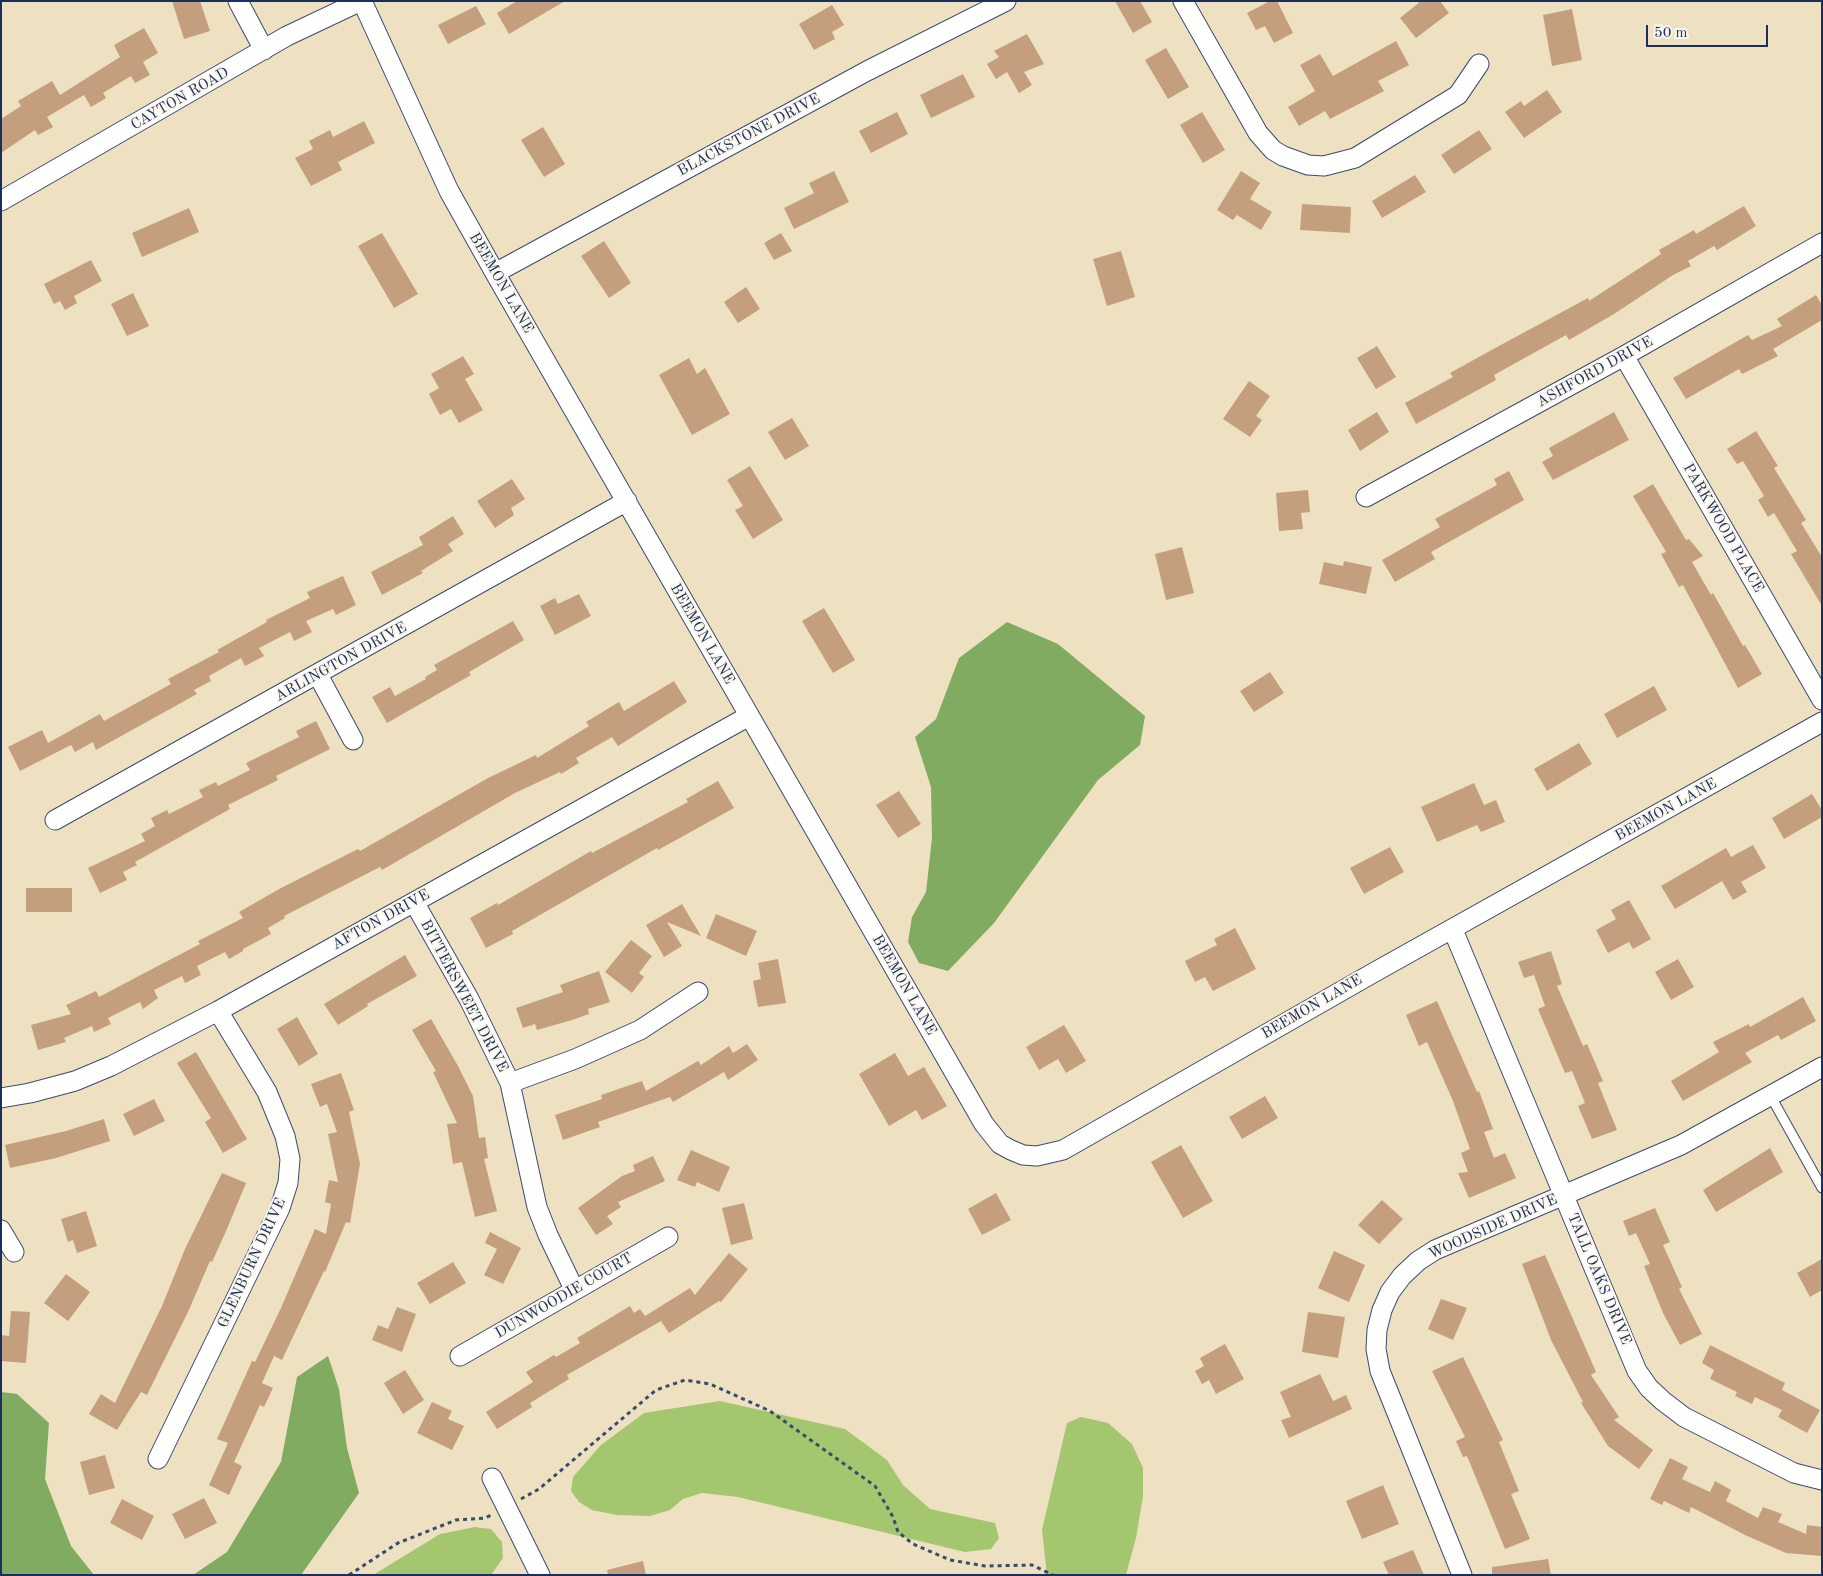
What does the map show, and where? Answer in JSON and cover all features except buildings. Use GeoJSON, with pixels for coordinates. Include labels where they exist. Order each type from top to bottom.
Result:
{"type":"FeatureCollection","features":[{"type":"Feature","properties":{"kind":"street"},"geometry":{"type":"LineString","coordinates":[[238,1],[264,50]]}},
{"type":"Feature","properties":{"kind":"street","name":"CAYTON ROAD"},"geometry":{"type":"LineString","coordinates":[[1,201],[264,50],[324,17],[361,1]]}},
{"type":"Feature","properties":{"kind":"street","name":"BEEMON LANE"},"geometry":{"type":"LineString","coordinates":[[361,1],[449,191],[494,273],[984,1124],[1000,1144],[1023,1155],[1050,1155],[1063,1150],[1822,722]]}},
{"type":"Feature","properties":{"kind":"street","name":"BLACKSTONE DRIVE"},"geometry":{"type":"LineString","coordinates":[[494,273],[859,76],[1006,1]]}},
{"type":"Feature","properties":{"kind":"street"},"geometry":{"type":"LineString","coordinates":[[1183,1],[1258,133],[1273,150],[1283,156],[1308,165],[1324,166],[1355,158],[1458,95],[1479,64]]}},
{"type":"Feature","properties":{"kind":"street","name":"ASHFORD DRIVE"},"geometry":{"type":"LineString","coordinates":[[1366,497],[1624,356],[1822,243]]}},
{"type":"Feature","properties":{"kind":"street","name":"PARKWOOD PLACE"},"geometry":{"type":"LineString","coordinates":[[1624,356],[1822,700]]}},
{"type":"Feature","properties":{"kind":"street","name":"ARLINGTON DRIVE"},"geometry":{"type":"LineString","coordinates":[[54,820],[318,675],[627,501]]}},
{"type":"Feature","properties":{"kind":"street"},"geometry":{"type":"LineString","coordinates":[[318,675],[353,740]]}},
{"type":"Feature","properties":{"kind":"street","name":"AFTON DRIVE"},"geometry":{"type":"LineString","coordinates":[[1,1098],[30,1093],[76,1081],[111,1066],[218,1011],[749,716]]}},
{"type":"Feature","properties":{"kind":"street","name":"BITTERSWEET DRIVE"},"geometry":{"type":"LineString","coordinates":[[414,902],[469,999],[510,1083],[537,1208],[574,1289]]}},
{"type":"Feature","properties":{"kind":"street","name":"TALL OAKS DRIVE"},"geometry":{"type":"LineString","coordinates":[[1453,930],[1638,1371],[1649,1388],[1684,1417],[1794,1473],[1822,1480]]}},
{"type":"Feature","properties":{"kind":"street"},"geometry":{"type":"LineString","coordinates":[[510,1083],[575,1059],[640,1030],[698,992]]}},
{"type":"Feature","properties":{"kind":"street","name":"GLENBURN DRIVE"},"geometry":{"type":"LineString","coordinates":[[158,1459],[280,1208],[288,1183],[290,1158],[285,1136],[267,1092],[218,1011]]}},
{"type":"Feature","properties":{"kind":"street","name":"WOODSIDE DRIVE"},"geometry":{"type":"LineString","coordinates":[[1462,1575],[1380,1371],[1376,1349],[1377,1330],[1382,1310],[1390,1292],[1402,1276],[1429,1254],[1681,1146],[1822,1067]]}},
{"type":"Feature","properties":{"kind":"street"},"geometry":{"type":"LineString","coordinates":[[1,1230],[14,1252]]}},
{"type":"Feature","properties":{"kind":"street","name":"DUNWOODIE COURT"},"geometry":{"type":"LineString","coordinates":[[460,1356],[574,1289],[668,1237]]}},
{"type":"Feature","properties":{"kind":"street"},"geometry":{"type":"LineString","coordinates":[[492,1478],[540,1575]]}},
{"type":"Feature","properties":{"kind":"lane"},"geometry":{"type":"LineString","coordinates":[[1770,1095],[1822,1188]]}},
{"type":"Feature","properties":{"kind":"path"},"geometry":{"type":"LineString","coordinates":[[349,1575],[398,1543],[456,1520],[485,1518],[508,1507],[539,1489],[656,1390],[685,1380],[710,1384],[770,1411],[875,1486],[893,1517],[898,1532],[913,1544],[950,1560],[985,1566],[1032,1565],[1053,1575]]}},
{"type":"Feature","properties":{"kind":"green space"},"geometry":{"type":"Polygon","coordinates":[[[1007,622],[1058,644],[1145,716],[1140,745],[1098,780],[994,923],[948,971],[919,963],[908,942],[912,917],[926,892],[932,838],[931,787],[915,737],[936,719],[959,658],[1007,622]]]}},
{"type":"Feature","properties":{"kind":"green space"},"geometry":{"type":"Polygon","coordinates":[[[328,1356],[339,1389],[347,1448],[359,1493],[301,1575],[193,1575],[227,1552],[281,1462],[297,1377],[328,1356]]]}},
{"type":"Feature","properties":{"kind":"green space"},"geometry":{"type":"Polygon","coordinates":[[[1,1392],[17,1394],[49,1423],[45,1479],[71,1546],[94,1575],[1,1575],[1,1392]]]}},
{"type":"Feature","properties":{"kind":"green space"},"geometry":{"type":"Polygon","coordinates":[[[720,1401],[845,1429],[887,1460],[903,1485],[930,1509],[995,1523],[999,1538],[991,1549],[965,1552],[738,1497],[702,1493],[683,1499],[670,1510],[650,1516],[617,1515],[592,1510],[579,1502],[571,1491],[573,1477],[601,1445],[644,1413],[720,1401]]]}},
{"type":"Feature","properties":{"kind":"green space"},"geometry":{"type":"Polygon","coordinates":[[[1081,1417],[1108,1423],[1132,1444],[1143,1468],[1143,1496],[1136,1538],[1126,1575],[1047,1575],[1042,1530],[1067,1423],[1081,1417]]]}},
{"type":"Feature","properties":{"kind":"green space"},"geometry":{"type":"Polygon","coordinates":[[[475,1527],[491,1529],[502,1542],[503,1558],[491,1575],[373,1575],[440,1534],[475,1527]]]}}]}
